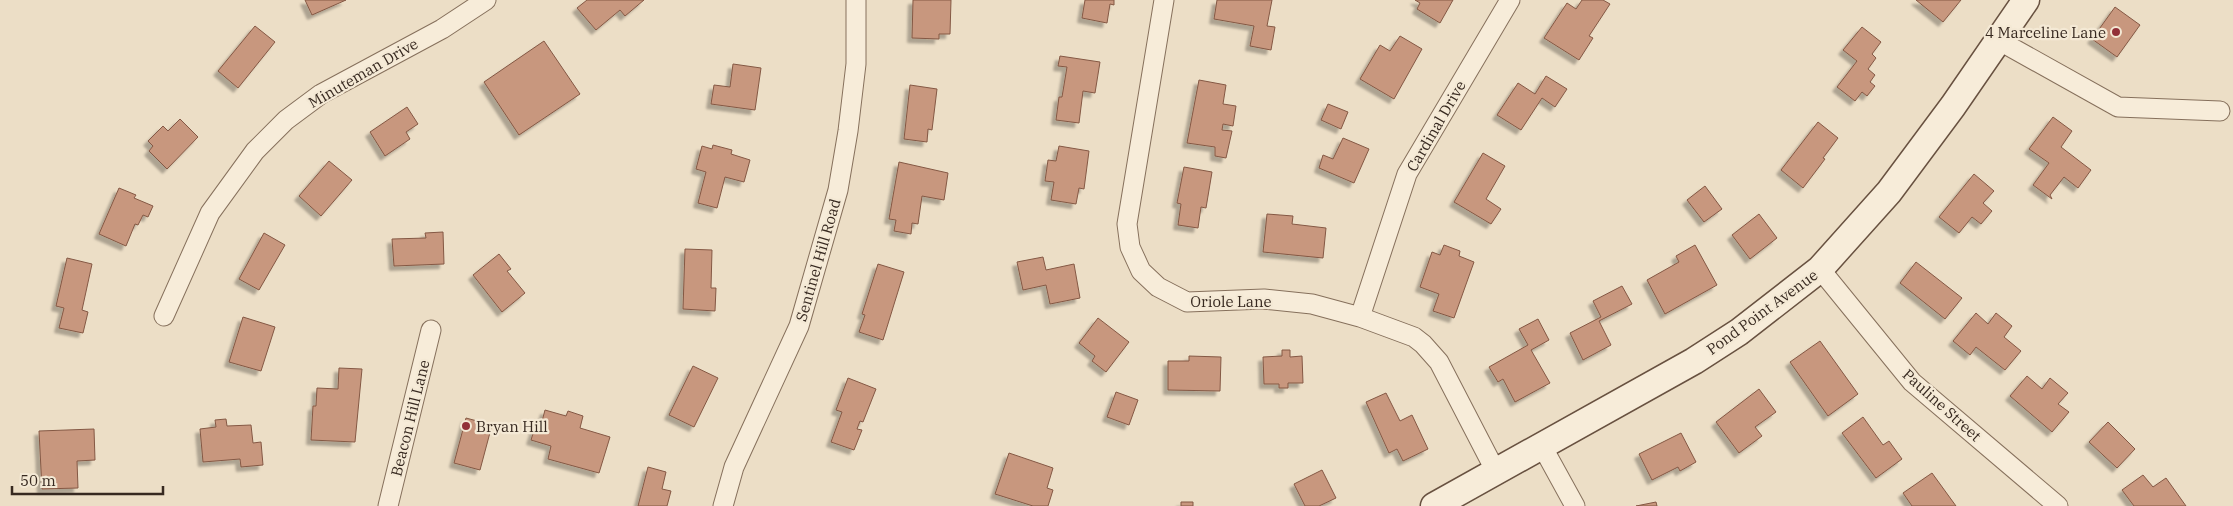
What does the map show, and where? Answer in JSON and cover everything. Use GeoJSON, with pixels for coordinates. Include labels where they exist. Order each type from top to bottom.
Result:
{"type":"FeatureCollection","features":[{"type":"Feature","properties":{"kind":"main road","name":"Pond Point Avenue"},"geometry":{"type":"LineString","coordinates":[[1434,506],[1656,383],[1717,346],[1779,302],[1820,269],[1889,192],[1953,106],[2026,0]]}},
{"type":"Feature","properties":{"kind":"street","name":"Minuteman Drive"},"geometry":{"type":"LineString","coordinates":[[164,316],[210,213],[255,151],[280,126],[321,94],[442,29],[486,0]]}},
{"type":"Feature","properties":{"kind":"street","name":"Sentinel Hill Road"},"geometry":{"type":"LineString","coordinates":[[723,506],[734,467],[799,326],[838,190],[856,64],[856,0]]}},
{"type":"Feature","properties":{"kind":"street","name":"Oriole Lane"},"geometry":{"type":"LineString","coordinates":[[1164,0],[1127,224],[1130,247],[1140,271],[1158,287],[1187,302],[1264,299],[1312,304],[1360,317],[1414,337],[1439,362],[1496,472]]}},
{"type":"Feature","properties":{"kind":"street","name":"Cardinal Drive"},"geometry":{"type":"LineString","coordinates":[[1360,317],[1407,174],[1510,0]]}},
{"type":"Feature","properties":{"kind":"street"},"geometry":{"type":"LineString","coordinates":[[1998,40],[2118,107],[2220,111]]}},
{"type":"Feature","properties":{"kind":"street","name":"Pauline Street"},"geometry":{"type":"LineString","coordinates":[[1820,269],[1912,382],[2058,506]]}},
{"type":"Feature","properties":{"kind":"street","name":"Beacon Hill Lane"},"geometry":{"type":"LineString","coordinates":[[388,506],[431,330]]}},
{"type":"Feature","properties":{"kind":"street"},"geometry":{"type":"LineString","coordinates":[[1542,446],[1575,506]]}},
{"type":"Feature","properties":{"kind":"building"},"geometry":{"type":"Polygon","coordinates":[[[305,0],[346,0],[312,15],[305,0]]]}},
{"type":"Feature","properties":{"kind":"building"},"geometry":{"type":"Polygon","coordinates":[[[587,0],[644,0],[625,16],[620,10],[596,30],[577,8],[587,0]]]}},
{"type":"Feature","properties":{"kind":"building"},"geometry":{"type":"Polygon","coordinates":[[[913,0],[951,0],[950,34],[939,34],[939,39],[912,38],[913,0]]]}},
{"type":"Feature","properties":{"kind":"building"},"geometry":{"type":"Polygon","coordinates":[[[1085,0],[1114,0],[1114,5],[1110,4],[1107,23],[1082,18],[1085,0]]]}},
{"type":"Feature","properties":{"kind":"building"},"geometry":{"type":"Polygon","coordinates":[[[1217,0],[1272,0],[1267,26],[1275,27],[1271,50],[1250,46],[1254,26],[1214,19],[1217,0]]]}},
{"type":"Feature","properties":{"kind":"building"},"geometry":{"type":"Polygon","coordinates":[[[1415,0],[1453,0],[1440,23],[1417,9],[1420,3],[1415,0]]]}},
{"type":"Feature","properties":{"kind":"building"},"geometry":{"type":"Polygon","coordinates":[[[1582,0],[1603,0],[1610,4],[1589,36],[1593,38],[1579,60],[1544,38],[1567,3],[1576,9],[1582,0]]]}},
{"type":"Feature","properties":{"kind":"building"},"geometry":{"type":"Polygon","coordinates":[[[1916,0],[1961,0],[1943,22],[1916,0]]]}},
{"type":"Feature","properties":{"kind":"building","name":"4 Marceline Lane"},"geometry":{"type":"Polygon","coordinates":[[[2115,7],[2140,25],[2117,57],[2092,39],[2115,7]]]}},
{"type":"Feature","properties":{"kind":"building"},"geometry":{"type":"Polygon","coordinates":[[[255,26],[275,42],[238,88],[218,71],[255,26]]]}},
{"type":"Feature","properties":{"kind":"building"},"geometry":{"type":"Polygon","coordinates":[[[1862,27],[1881,42],[1872,54],[1876,58],[1868,69],[1875,75],[1870,82],[1875,86],[1867,96],[1862,92],[1855,101],[1837,87],[1857,61],[1843,50],[1862,27]]]}},
{"type":"Feature","properties":{"kind":"building"},"geometry":{"type":"Polygon","coordinates":[[[1400,36],[1422,49],[1394,99],[1360,79],[1380,45],[1390,51],[1400,36]]]}},
{"type":"Feature","properties":{"kind":"building"},"geometry":{"type":"Polygon","coordinates":[[[544,41],[580,94],[519,135],[484,82],[544,41]]]}},
{"type":"Feature","properties":{"kind":"building"},"geometry":{"type":"Polygon","coordinates":[[[1060,56],[1100,62],[1095,93],[1083,91],[1079,123],[1056,120],[1059,97],[1062,97],[1067,67],[1058,66],[1060,56]]]}},
{"type":"Feature","properties":{"kind":"building"},"geometry":{"type":"Polygon","coordinates":[[[733,64],[761,68],[755,110],[711,104],[714,85],[730,87],[733,64]]]}},
{"type":"Feature","properties":{"kind":"building"},"geometry":{"type":"Polygon","coordinates":[[[1546,76],[1567,89],[1555,107],[1542,98],[1521,130],[1497,115],[1518,83],[1535,94],[1546,76]]]}},
{"type":"Feature","properties":{"kind":"building"},"geometry":{"type":"Polygon","coordinates":[[[1199,80],[1226,85],[1223,104],[1236,106],[1233,126],[1223,124],[1222,130],[1232,131],[1226,158],[1215,156],[1215,147],[1187,143],[1199,80]]]}},
{"type":"Feature","properties":{"kind":"building"},"geometry":{"type":"Polygon","coordinates":[[[910,85],[937,89],[932,130],[928,129],[927,142],[904,139],[910,85]]]}},
{"type":"Feature","properties":{"kind":"building"},"geometry":{"type":"Polygon","coordinates":[[[1328,104],[1348,112],[1341,129],[1321,120],[1328,104]]]}},
{"type":"Feature","properties":{"kind":"building"},"geometry":{"type":"Polygon","coordinates":[[[407,107],[418,124],[406,132],[410,139],[385,156],[370,132],[407,107]]]}},
{"type":"Feature","properties":{"kind":"building"},"geometry":{"type":"Polygon","coordinates":[[[2053,117],[2072,131],[2061,147],[2091,170],[2078,188],[2064,177],[2050,195],[2052,199],[2033,185],[2049,163],[2029,149],[2053,117]]]}},
{"type":"Feature","properties":{"kind":"building"},"geometry":{"type":"Polygon","coordinates":[[[180,119],[198,137],[167,169],[149,151],[153,146],[148,141],[163,126],[168,131],[180,119]]]}},
{"type":"Feature","properties":{"kind":"building"},"geometry":{"type":"Polygon","coordinates":[[[1818,122],[1838,138],[1803,188],[1781,170],[1818,122]]]}},
{"type":"Feature","properties":{"kind":"building"},"geometry":{"type":"Polygon","coordinates":[[[1343,138],[1369,149],[1354,183],[1319,168],[1323,155],[1333,159],[1343,138]]]}},
{"type":"Feature","properties":{"kind":"building"},"geometry":{"type":"Polygon","coordinates":[[[713,145],[732,150],[731,154],[750,160],[744,182],[725,177],[717,208],[698,203],[706,172],[696,169],[702,146],[712,149],[713,145]]]}},
{"type":"Feature","properties":{"kind":"building"},"geometry":{"type":"Polygon","coordinates":[[[1059,146],[1089,151],[1084,189],[1079,188],[1076,204],[1051,200],[1054,182],[1045,181],[1048,160],[1056,161],[1059,146]]]}},
{"type":"Feature","properties":{"kind":"building"},"geometry":{"type":"Polygon","coordinates":[[[1483,153],[1505,166],[1486,199],[1501,209],[1491,224],[1454,202],[1483,153]]]}},
{"type":"Feature","properties":{"kind":"building"},"geometry":{"type":"Polygon","coordinates":[[[329,161],[352,180],[321,216],[299,196],[329,161]]]}},
{"type":"Feature","properties":{"kind":"building"},"geometry":{"type":"Polygon","coordinates":[[[899,162],[948,173],[944,200],[922,196],[918,224],[912,223],[911,234],[894,231],[896,220],[889,219],[899,162]]]}},
{"type":"Feature","properties":{"kind":"building"},"geometry":{"type":"Polygon","coordinates":[[[1184,167],[1212,172],[1206,208],[1201,207],[1198,228],[1178,225],[1181,204],[1177,203],[1184,167]]]}},
{"type":"Feature","properties":{"kind":"building"},"geometry":{"type":"Polygon","coordinates":[[[1974,174],[1994,191],[1983,203],[1992,211],[1981,224],[1972,217],[1959,233],[1939,217],[1974,174]]]}},
{"type":"Feature","properties":{"kind":"building"},"geometry":{"type":"Polygon","coordinates":[[[1705,186],[1722,209],[1704,222],[1687,200],[1705,186]]]}},
{"type":"Feature","properties":{"kind":"building"},"geometry":{"type":"Polygon","coordinates":[[[119,188],[136,195],[134,198],[153,206],[148,217],[143,215],[138,225],[135,224],[126,246],[99,234],[119,188]]]}},
{"type":"Feature","properties":{"kind":"building"},"geometry":{"type":"Polygon","coordinates":[[[1267,214],[1293,216],[1292,224],[1326,228],[1323,258],[1263,252],[1267,214]]]}},
{"type":"Feature","properties":{"kind":"building"},"geometry":{"type":"Polygon","coordinates":[[[1759,214],[1777,238],[1750,259],[1732,235],[1759,214]]]}},
{"type":"Feature","properties":{"kind":"building"},"geometry":{"type":"Polygon","coordinates":[[[443,232],[444,264],[394,266],[392,239],[426,238],[425,233],[443,232]]]}},
{"type":"Feature","properties":{"kind":"building"},"geometry":{"type":"Polygon","coordinates":[[[264,233],[285,245],[259,290],[239,279],[264,233]]]}},
{"type":"Feature","properties":{"kind":"building"},"geometry":{"type":"Polygon","coordinates":[[[1444,245],[1460,251],[1459,256],[1474,262],[1454,318],[1433,311],[1439,294],[1420,287],[1432,252],[1440,255],[1444,245]]]}},
{"type":"Feature","properties":{"kind":"building"},"geometry":{"type":"Polygon","coordinates":[[[1695,245],[1717,285],[1665,314],[1647,280],[1679,262],[1676,256],[1695,245]]]}},
{"type":"Feature","properties":{"kind":"building"},"geometry":{"type":"Polygon","coordinates":[[[685,249],[712,250],[711,288],[716,288],[715,311],[683,309],[685,249]]]}},
{"type":"Feature","properties":{"kind":"building"},"geometry":{"type":"Polygon","coordinates":[[[499,254],[511,269],[507,271],[525,293],[502,312],[473,275],[499,254]]]}},
{"type":"Feature","properties":{"kind":"building"},"geometry":{"type":"Polygon","coordinates":[[[1043,257],[1046,270],[1074,264],[1080,298],[1050,304],[1046,285],[1023,290],[1017,262],[1043,257]]]}},
{"type":"Feature","properties":{"kind":"building"},"geometry":{"type":"Polygon","coordinates":[[[67,258],[92,264],[82,310],[88,312],[83,333],[59,328],[64,308],[56,306],[67,258]]]}},
{"type":"Feature","properties":{"kind":"building"},"geometry":{"type":"Polygon","coordinates":[[[1916,262],[1962,298],[1945,319],[1900,283],[1916,262]]]}},
{"type":"Feature","properties":{"kind":"building"},"geometry":{"type":"Polygon","coordinates":[[[878,264],[904,272],[883,340],[859,332],[865,315],[862,314],[878,264]]]}},
{"type":"Feature","properties":{"kind":"building"},"geometry":{"type":"Polygon","coordinates":[[[1622,286],[1632,304],[1599,321],[1611,345],[1583,360],[1570,333],[1601,317],[1593,301],[1622,286]]]}},
{"type":"Feature","properties":{"kind":"building"},"geometry":{"type":"Polygon","coordinates":[[[1976,313],[1988,324],[1996,313],[2012,326],[2004,337],[2021,351],[2005,370],[1976,347],[1970,355],[1953,341],[1976,313]]]}},
{"type":"Feature","properties":{"kind":"building"},"geometry":{"type":"Polygon","coordinates":[[[243,317],[275,327],[261,371],[229,362],[243,317]]]}},
{"type":"Feature","properties":{"kind":"building"},"geometry":{"type":"Polygon","coordinates":[[[1098,318],[1129,342],[1106,372],[1092,361],[1095,356],[1079,343],[1098,318]]]}},
{"type":"Feature","properties":{"kind":"building"},"geometry":{"type":"Polygon","coordinates":[[[1538,319],[1549,340],[1531,350],[1550,383],[1515,402],[1503,379],[1498,382],[1489,367],[1528,345],[1519,329],[1538,319]]]}},
{"type":"Feature","properties":{"kind":"building"},"geometry":{"type":"Polygon","coordinates":[[[1820,341],[1858,394],[1828,416],[1790,362],[1820,341]]]}},
{"type":"Feature","properties":{"kind":"building"},"geometry":{"type":"Polygon","coordinates":[[[1282,350],[1290,350],[1290,357],[1302,356],[1303,383],[1288,383],[1288,388],[1279,388],[1279,384],[1264,384],[1263,357],[1282,356],[1282,350]]]}},
{"type":"Feature","properties":{"kind":"building"},"geometry":{"type":"Polygon","coordinates":[[[1189,356],[1221,357],[1220,391],[1168,390],[1168,361],[1189,361],[1189,356]]]}},
{"type":"Feature","properties":{"kind":"building"},"geometry":{"type":"Polygon","coordinates":[[[693,366],[718,378],[694,427],[669,415],[693,366]]]}},
{"type":"Feature","properties":{"kind":"building"},"geometry":{"type":"Polygon","coordinates":[[[339,368],[362,369],[355,442],[311,440],[313,406],[316,406],[317,388],[338,389],[339,368]]]}},
{"type":"Feature","properties":{"kind":"building"},"geometry":{"type":"Polygon","coordinates":[[[2027,376],[2042,389],[2050,378],[2068,393],[2058,404],[2069,412],[2052,432],[2010,396],[2027,376]]]}},
{"type":"Feature","properties":{"kind":"building"},"geometry":{"type":"Polygon","coordinates":[[[848,378],[876,389],[863,422],[860,421],[857,429],[862,430],[854,450],[831,442],[842,412],[836,410],[848,378]]]}},
{"type":"Feature","properties":{"kind":"building"},"geometry":{"type":"Polygon","coordinates":[[[1759,389],[1776,412],[1755,427],[1762,436],[1739,453],[1716,422],[1759,389]]]}},
{"type":"Feature","properties":{"kind":"building"},"geometry":{"type":"Polygon","coordinates":[[[1116,392],[1138,400],[1129,425],[1107,417],[1116,392]]]}},
{"type":"Feature","properties":{"kind":"building"},"geometry":{"type":"Polygon","coordinates":[[[1386,393],[1400,421],[1412,415],[1428,449],[1403,461],[1397,449],[1389,453],[1366,402],[1386,393]]]}},
{"type":"Feature","properties":{"kind":"building"},"geometry":{"type":"Polygon","coordinates":[[[545,410],[566,416],[568,411],[583,416],[580,428],[610,437],[599,473],[548,459],[551,446],[531,440],[536,424],[541,425],[545,410]]]}},
{"type":"Feature","properties":{"kind":"building"},"geometry":{"type":"Polygon","coordinates":[[[1863,417],[1883,445],[1889,441],[1902,459],[1876,478],[1842,433],[1863,417]]]}},
{"type":"Feature","properties":{"kind":"building"},"geometry":{"type":"Polygon","coordinates":[[[466,418],[492,425],[480,470],[454,463],[466,418]]]}},
{"type":"Feature","properties":{"kind":"building"},"geometry":{"type":"Polygon","coordinates":[[[226,419],[227,426],[251,425],[253,443],[261,442],[263,465],[241,467],[240,459],[203,462],[200,429],[216,427],[215,420],[226,419]]]}},
{"type":"Feature","properties":{"kind":"building"},"geometry":{"type":"Polygon","coordinates":[[[2108,422],[2135,449],[2117,468],[2089,442],[2108,422]]]}},
{"type":"Feature","properties":{"kind":"building"},"geometry":{"type":"Polygon","coordinates":[[[94,429],[95,460],[77,461],[78,488],[42,489],[39,431],[94,429]]]}},
{"type":"Feature","properties":{"kind":"building"},"geometry":{"type":"Polygon","coordinates":[[[1681,433],[1696,462],[1680,471],[1678,467],[1652,480],[1639,454],[1681,433]]]}},
{"type":"Feature","properties":{"kind":"building"},"geometry":{"type":"Polygon","coordinates":[[[1009,453],[1053,468],[1047,488],[1053,490],[1048,506],[1033,506],[995,494],[1009,453]]]}},
{"type":"Feature","properties":{"kind":"building"},"geometry":{"type":"Polygon","coordinates":[[[648,467],[666,472],[662,489],[671,491],[667,506],[638,506],[648,467]]]}},
{"type":"Feature","properties":{"kind":"building"},"geometry":{"type":"Polygon","coordinates":[[[1322,470],[1336,498],[1319,506],[1305,506],[1294,484],[1322,470]]]}},
{"type":"Feature","properties":{"kind":"building"},"geometry":{"type":"Polygon","coordinates":[[[1932,473],[1956,506],[1912,506],[1903,493],[1932,473]]]}},
{"type":"Feature","properties":{"kind":"building"},"geometry":{"type":"Polygon","coordinates":[[[2143,475],[2153,487],[2166,478],[2186,506],[2134,506],[2122,490],[2143,475]]]}},
{"type":"Feature","properties":{"kind":"building"},"geometry":{"type":"Polygon","coordinates":[[[1181,502],[1193,502],[1193,506],[1181,506],[1181,502]]]}},
{"type":"Feature","properties":{"kind":"building"},"geometry":{"type":"Polygon","coordinates":[[[1656,502],[1657,506],[1636,506],[1656,502]]]}},
{"type":"Feature","properties":{"kind":"place","name":"4 Marceline Lane"},"geometry":{"type":"Point","coordinates":[2116,32]}},
{"type":"Feature","properties":{"kind":"place","name":"Bryan Hill"},"geometry":{"type":"Point","coordinates":[466,426]}}]}
